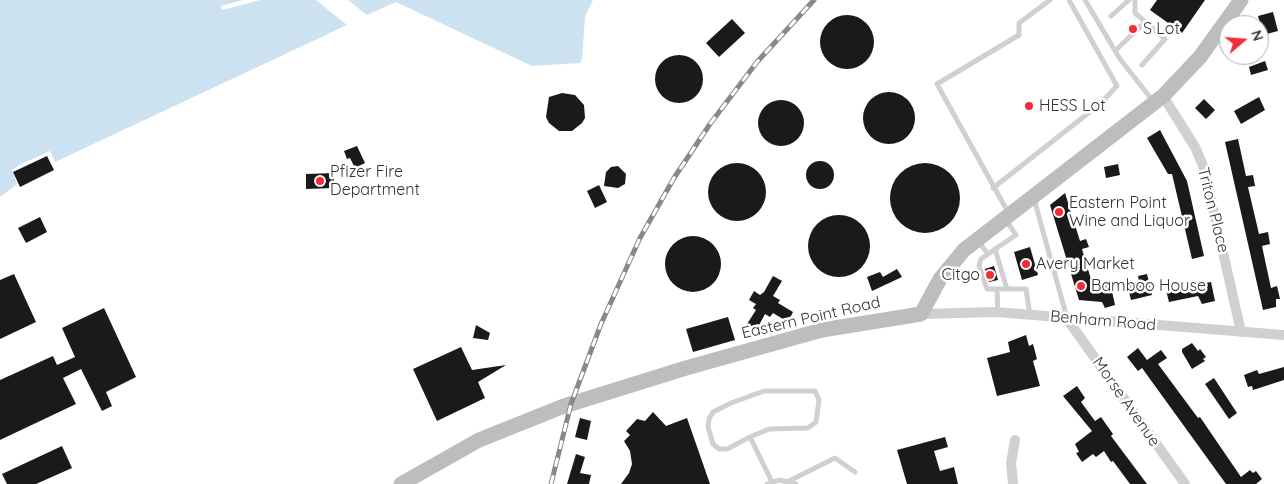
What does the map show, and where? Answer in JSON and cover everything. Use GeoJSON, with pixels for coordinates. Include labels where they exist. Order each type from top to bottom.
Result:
{"type":"FeatureCollection","features":[{"type":"Feature","properties":{"kind":"main road"},"geometry":{"type":"LineString","coordinates":[[921,314],[947,270],[964,250],[1159,99],[1200,57],[1241,0]]}},
{"type":"Feature","properties":{"kind":"main road","name":"Eastern Point Road"},"geometry":{"type":"LineString","coordinates":[[401,484],[479,440],[564,406],[686,368],[822,330],[921,314]]}},
{"type":"Feature","properties":{"kind":"street","name":"Triton Place"},"geometry":{"type":"LineString","coordinates":[[1159,99],[1196,147],[1204,168],[1241,332]]}},
{"type":"Feature","properties":{"kind":"street","name":"Benham Road"},"geometry":{"type":"LineString","coordinates":[[921,314],[998,313],[1284,335]]}},
{"type":"Feature","properties":{"kind":"street","name":"Morse Avenue"},"geometry":{"type":"LineString","coordinates":[[1067,319],[1185,484]]}},
{"type":"Feature","properties":{"kind":"street"},"geometry":{"type":"LineString","coordinates":[[1013,484],[1011,463],[1015,440]]}},
{"type":"Feature","properties":{"kind":"lane"},"geometry":{"type":"LineString","coordinates":[[1030,315],[1026,288],[987,289],[979,266],[981,259],[1016,235],[938,84],[1019,35],[1019,23],[1050,0]]}},
{"type":"Feature","properties":{"kind":"lane"},"geometry":{"type":"LineString","coordinates":[[993,188],[1100,104],[1117,86],[1069,0]]}},
{"type":"Feature","properties":{"kind":"lane"},"geometry":{"type":"LineString","coordinates":[[1085,0],[1115,51],[1159,99]]}},
{"type":"Feature","properties":{"kind":"lane"},"geometry":{"type":"LineString","coordinates":[[1112,16],[1128,0]]}},
{"type":"Feature","properties":{"kind":"lane"},"geometry":{"type":"LineString","coordinates":[[1135,0],[1135,12],[1165,39],[1142,65]]}},
{"type":"Feature","properties":{"kind":"lane"},"geometry":{"type":"LineString","coordinates":[[1115,51],[1145,22]]}},
{"type":"Feature","properties":{"kind":"lane"},"geometry":{"type":"LineString","coordinates":[[1033,196],[1067,319]]}},
{"type":"Feature","properties":{"kind":"lane"},"geometry":{"type":"LineString","coordinates":[[977,240],[988,254]]}},
{"type":"Feature","properties":{"kind":"lane"},"geometry":{"type":"LineString","coordinates":[[995,249],[1007,289]]}},
{"type":"Feature","properties":{"kind":"lane"},"geometry":{"type":"LineString","coordinates":[[998,289],[998,313]]}},
{"type":"Feature","properties":{"kind":"lane"},"geometry":{"type":"LineString","coordinates":[[764,391],[815,391],[819,400],[816,422],[808,428],[769,429],[750,438],[727,449],[719,448],[713,444],[708,427],[709,419],[713,412],[731,402],[764,391]]}},
{"type":"Feature","properties":{"kind":"lane"},"geometry":{"type":"LineString","coordinates":[[750,438],[769,483],[789,481],[836,458],[855,472]]}},
{"type":"Feature","properties":{"kind":"lane"},"geometry":{"type":"LineString","coordinates":[[789,481],[796,484]]}},
{"type":"Feature","properties":{"kind":"water"},"geometry":{"type":"Polygon","coordinates":[[[0,0],[243,0],[221,6],[222,10],[260,0],[316,0],[347,25],[55,162],[50,151],[21,164],[12,170],[17,184],[0,197],[0,0]]]}},
{"type":"Feature","properties":{"kind":"water"},"geometry":{"type":"Polygon","coordinates":[[[348,0],[593,0],[585,17],[582,59],[580,63],[532,66],[396,2],[367,15],[348,0]]]}},
{"type":"Feature","properties":{"kind":"building"},"geometry":{"type":"Polygon","coordinates":[[[1157,0],[1205,0],[1182,33],[1150,10],[1157,0]]]}},
{"type":"Feature","properties":{"kind":"building"},"geometry":{"type":"Polygon","coordinates":[[[1273,12],[1278,31],[1269,33],[1269,15],[1262,15],[1273,12]]]}},
{"type":"Feature","properties":{"kind":"building"},"geometry":{"type":"Polygon","coordinates":[[[842,15],[852,15],[862,19],[870,27],[874,42],[870,57],[862,65],[852,69],[842,69],[832,65],[824,57],[820,47],[820,37],[824,27],[832,19],[842,15]]]}},
{"type":"Feature","properties":{"kind":"building"},"geometry":{"type":"Polygon","coordinates":[[[732,19],[745,33],[719,57],[706,43],[732,19]]]}},
{"type":"Feature","properties":{"kind":"building"},"geometry":{"type":"Polygon","coordinates":[[[679,55],[688,57],[696,62],[701,70],[703,79],[701,88],[696,96],[688,101],[679,103],[670,101],[662,96],[657,88],[655,79],[657,70],[662,62],[670,57],[679,55]]]}},
{"type":"Feature","properties":{"kind":"building"},"geometry":{"type":"Polygon","coordinates":[[[1266,65],[1268,70],[1251,75],[1249,67],[1266,65]]]}},
{"type":"Feature","properties":{"kind":"building"},"geometry":{"type":"Polygon","coordinates":[[[884,92],[894,92],[908,99],[915,113],[915,123],[908,137],[894,144],[884,144],[874,140],[867,133],[863,123],[863,113],[867,103],[874,96],[884,92]]]}},
{"type":"Feature","properties":{"kind":"building"},"geometry":{"type":"Polygon","coordinates":[[[562,93],[575,95],[584,105],[585,118],[572,131],[559,131],[549,123],[546,117],[549,97],[562,93]]]}},
{"type":"Feature","properties":{"kind":"building"},"geometry":{"type":"Polygon","coordinates":[[[1259,97],[1265,110],[1241,124],[1234,111],[1259,97]]]}},
{"type":"Feature","properties":{"kind":"building"},"geometry":{"type":"Polygon","coordinates":[[[1204,99],[1215,110],[1206,119],[1195,108],[1204,99]]]}},
{"type":"Feature","properties":{"kind":"building"},"geometry":{"type":"Polygon","coordinates":[[[781,100],[794,104],[800,110],[804,123],[800,136],[794,142],[781,146],[768,142],[762,136],[758,123],[762,110],[768,104],[781,100]]]}},
{"type":"Feature","properties":{"kind":"building"},"geometry":{"type":"Polygon","coordinates":[[[1160,130],[1187,181],[1204,256],[1192,259],[1172,174],[1168,174],[1147,138],[1160,130]]]}},
{"type":"Feature","properties":{"kind":"building"},"geometry":{"type":"Polygon","coordinates":[[[1238,139],[1246,176],[1253,175],[1255,186],[1248,187],[1259,234],[1268,232],[1270,244],[1262,246],[1271,288],[1277,286],[1280,299],[1276,299],[1276,307],[1263,310],[1225,142],[1238,139]]]}},
{"type":"Feature","properties":{"kind":"building"},"geometry":{"type":"Polygon","coordinates":[[[357,146],[365,163],[355,168],[350,158],[347,159],[344,151],[357,146]]]}},
{"type":"Feature","properties":{"kind":"building"},"geometry":{"type":"Polygon","coordinates":[[[47,156],[54,170],[20,187],[13,172],[47,156]]]}},
{"type":"Feature","properties":{"kind":"building"},"geometry":{"type":"Polygon","coordinates":[[[820,161],[830,165],[834,175],[830,185],[820,189],[810,185],[806,175],[810,165],[820,161]]]}},
{"type":"Feature","properties":{"kind":"building"},"geometry":{"type":"Polygon","coordinates":[[[737,163],[753,168],[761,176],[766,192],[761,208],[753,216],[737,221],[721,216],[713,208],[708,192],[713,176],[721,168],[737,163]]]}},
{"type":"Feature","properties":{"kind":"building"},"geometry":{"type":"Polygon","coordinates":[[[925,163],[938,166],[950,173],[957,185],[960,198],[957,211],[950,223],[938,230],[925,233],[912,230],[900,223],[893,211],[890,198],[893,185],[900,173],[912,166],[925,163]]]}},
{"type":"Feature","properties":{"kind":"building"},"geometry":{"type":"Polygon","coordinates":[[[1118,164],[1120,175],[1106,178],[1104,167],[1118,164]]]}},
{"type":"Feature","properties":{"kind":"building"},"geometry":{"type":"Polygon","coordinates":[[[618,166],[626,174],[625,184],[618,188],[604,186],[606,172],[611,167],[618,166]]]}},
{"type":"Feature","properties":{"kind":"building","name":"Pfizer Fire Department"},"geometry":{"type":"Polygon","coordinates":[[[334,173],[334,188],[306,189],[306,174],[334,173]]]}},
{"type":"Feature","properties":{"kind":"building"},"geometry":{"type":"Polygon","coordinates":[[[599,185],[607,202],[595,208],[587,191],[599,185]]]}},
{"type":"Feature","properties":{"kind":"building"},"geometry":{"type":"Polygon","coordinates":[[[1065,193],[1080,241],[1086,239],[1089,247],[1082,249],[1093,286],[1110,282],[1115,305],[1105,308],[1102,302],[1079,300],[1050,205],[1065,193]]]}},
{"type":"Feature","properties":{"kind":"building"},"geometry":{"type":"Polygon","coordinates":[[[833,215],[845,215],[861,224],[868,234],[870,246],[868,258],[861,268],[845,277],[833,277],[822,272],[813,263],[808,252],[808,240],[813,229],[822,220],[833,215]]]}},
{"type":"Feature","properties":{"kind":"building"},"geometry":{"type":"Polygon","coordinates":[[[40,217],[47,232],[26,243],[18,228],[40,217]]]}},
{"type":"Feature","properties":{"kind":"building"},"geometry":{"type":"Polygon","coordinates":[[[688,236],[698,236],[713,244],[719,253],[721,264],[719,275],[713,284],[698,292],[688,292],[677,287],[670,280],[665,269],[665,259],[670,248],[677,241],[688,236]]]}},
{"type":"Feature","properties":{"kind":"building","name":"Avery Market"},"geometry":{"type":"Polygon","coordinates":[[[1030,247],[1038,275],[1022,280],[1014,252],[1030,247]]]}},
{"type":"Feature","properties":{"kind":"building","name":"Citgo"},"geometry":{"type":"Polygon","coordinates":[[[994,266],[998,280],[989,282],[985,269],[994,266]]]}},
{"type":"Feature","properties":{"kind":"building"},"geometry":{"type":"Polygon","coordinates":[[[897,269],[902,277],[872,291],[867,277],[880,272],[883,277],[897,269]]]}},
{"type":"Feature","properties":{"kind":"building"},"geometry":{"type":"Polygon","coordinates":[[[14,274],[36,322],[0,339],[0,280],[14,274]]]}},
{"type":"Feature","properties":{"kind":"building"},"geometry":{"type":"Polygon","coordinates":[[[1147,274],[1152,295],[1131,300],[1127,284],[1139,281],[1138,276],[1147,274]]]}},
{"type":"Feature","properties":{"kind":"building"},"geometry":{"type":"Polygon","coordinates":[[[773,276],[782,281],[773,296],[780,300],[778,303],[793,312],[788,322],[773,313],[770,317],[765,314],[757,329],[747,324],[756,310],[753,308],[756,304],[749,300],[754,291],[760,295],[764,292],[773,276]]]}},
{"type":"Feature","properties":{"kind":"building"},"geometry":{"type":"Polygon","coordinates":[[[1211,282],[1215,301],[1202,304],[1198,296],[1169,302],[1166,290],[1211,282]]]}},
{"type":"Feature","properties":{"kind":"building"},"geometry":{"type":"Polygon","coordinates":[[[104,308],[136,377],[106,392],[112,406],[102,411],[81,369],[63,378],[76,404],[0,440],[0,380],[53,356],[57,365],[75,357],[62,328],[104,308]]]}},
{"type":"Feature","properties":{"kind":"building"},"geometry":{"type":"Polygon","coordinates":[[[728,317],[735,340],[693,352],[686,329],[728,317]]]}},
{"type":"Feature","properties":{"kind":"building"},"geometry":{"type":"Polygon","coordinates":[[[476,325],[490,333],[488,340],[473,338],[476,325]]]}},
{"type":"Feature","properties":{"kind":"building"},"geometry":{"type":"Polygon","coordinates":[[[1026,335],[1029,346],[1033,344],[1037,359],[1033,361],[1040,386],[997,396],[987,358],[1010,352],[1008,342],[1026,335]]]}},
{"type":"Feature","properties":{"kind":"building"},"geometry":{"type":"Polygon","coordinates":[[[1192,343],[1206,357],[1203,359],[1205,361],[1192,369],[1182,349],[1192,343]]]}},
{"type":"Feature","properties":{"kind":"building"},"geometry":{"type":"Polygon","coordinates":[[[461,347],[472,370],[506,365],[478,382],[485,398],[437,421],[413,369],[461,347]]]}},
{"type":"Feature","properties":{"kind":"building"},"geometry":{"type":"Polygon","coordinates":[[[1138,348],[1147,360],[1161,350],[1167,358],[1158,364],[1198,418],[1200,417],[1241,477],[1250,470],[1253,473],[1256,471],[1262,479],[1256,484],[1226,484],[1142,368],[1138,371],[1127,357],[1138,348]]]}},
{"type":"Feature","properties":{"kind":"building"},"geometry":{"type":"Polygon","coordinates":[[[1284,367],[1284,380],[1253,390],[1252,386],[1248,387],[1244,375],[1257,370],[1259,374],[1284,367]]]}},
{"type":"Feature","properties":{"kind":"building"},"geometry":{"type":"Polygon","coordinates":[[[1214,378],[1237,413],[1229,419],[1205,384],[1214,378]]]}},
{"type":"Feature","properties":{"kind":"building"},"geometry":{"type":"Polygon","coordinates":[[[1077,386],[1085,398],[1081,402],[1095,421],[1101,417],[1113,434],[1111,436],[1147,484],[1130,484],[1104,451],[1096,457],[1093,454],[1082,462],[1076,453],[1079,452],[1075,444],[1092,431],[1063,396],[1077,386]]]}},
{"type":"Feature","properties":{"kind":"building"},"geometry":{"type":"Polygon","coordinates":[[[653,412],[666,426],[687,418],[710,484],[621,484],[629,473],[632,464],[630,451],[624,441],[630,435],[626,431],[637,419],[645,421],[653,412]]]}},
{"type":"Feature","properties":{"kind":"building"},"geometry":{"type":"Polygon","coordinates":[[[580,418],[591,421],[587,440],[575,437],[580,418]]]}},
{"type":"Feature","properties":{"kind":"building"},"geometry":{"type":"Polygon","coordinates":[[[945,437],[948,447],[934,451],[940,471],[954,467],[958,484],[907,484],[897,450],[945,437]]]}},
{"type":"Feature","properties":{"kind":"building"},"geometry":{"type":"Polygon","coordinates":[[[62,446],[72,468],[36,484],[7,484],[2,474],[62,446]]]}},
{"type":"Feature","properties":{"kind":"building"},"geometry":{"type":"Polygon","coordinates":[[[576,454],[585,457],[580,473],[591,475],[589,484],[567,484],[576,454]]]}},
{"type":"Feature","properties":{"kind":"railway"},"geometry":{"type":"LineString","coordinates":[[551,484],[571,404],[601,324],[640,238],[674,178],[710,124],[757,62],[814,0]]}},
{"type":"Feature","properties":{"kind":"place","name":"S Lot"},"geometry":{"type":"Point","coordinates":[1133,29]}},
{"type":"Feature","properties":{"kind":"place","name":"HESS Lot"},"geometry":{"type":"Point","coordinates":[1029,106]}},
{"type":"Feature","properties":{"kind":"place","name":"Pfizer Fire Department"},"geometry":{"type":"Point","coordinates":[320,181]}},
{"type":"Feature","properties":{"kind":"place","name":"Eastern Point Wine and Liquor"},"geometry":{"type":"Point","coordinates":[1059,212]}},
{"type":"Feature","properties":{"kind":"place","name":"Avery Market"},"geometry":{"type":"Point","coordinates":[1026,264]}},
{"type":"Feature","properties":{"kind":"place","name":"Citgo"},"geometry":{"type":"Point","coordinates":[990,275]}},
{"type":"Feature","properties":{"kind":"place","name":"Bamboo House"},"geometry":{"type":"Point","coordinates":[1081,286]}}]}
